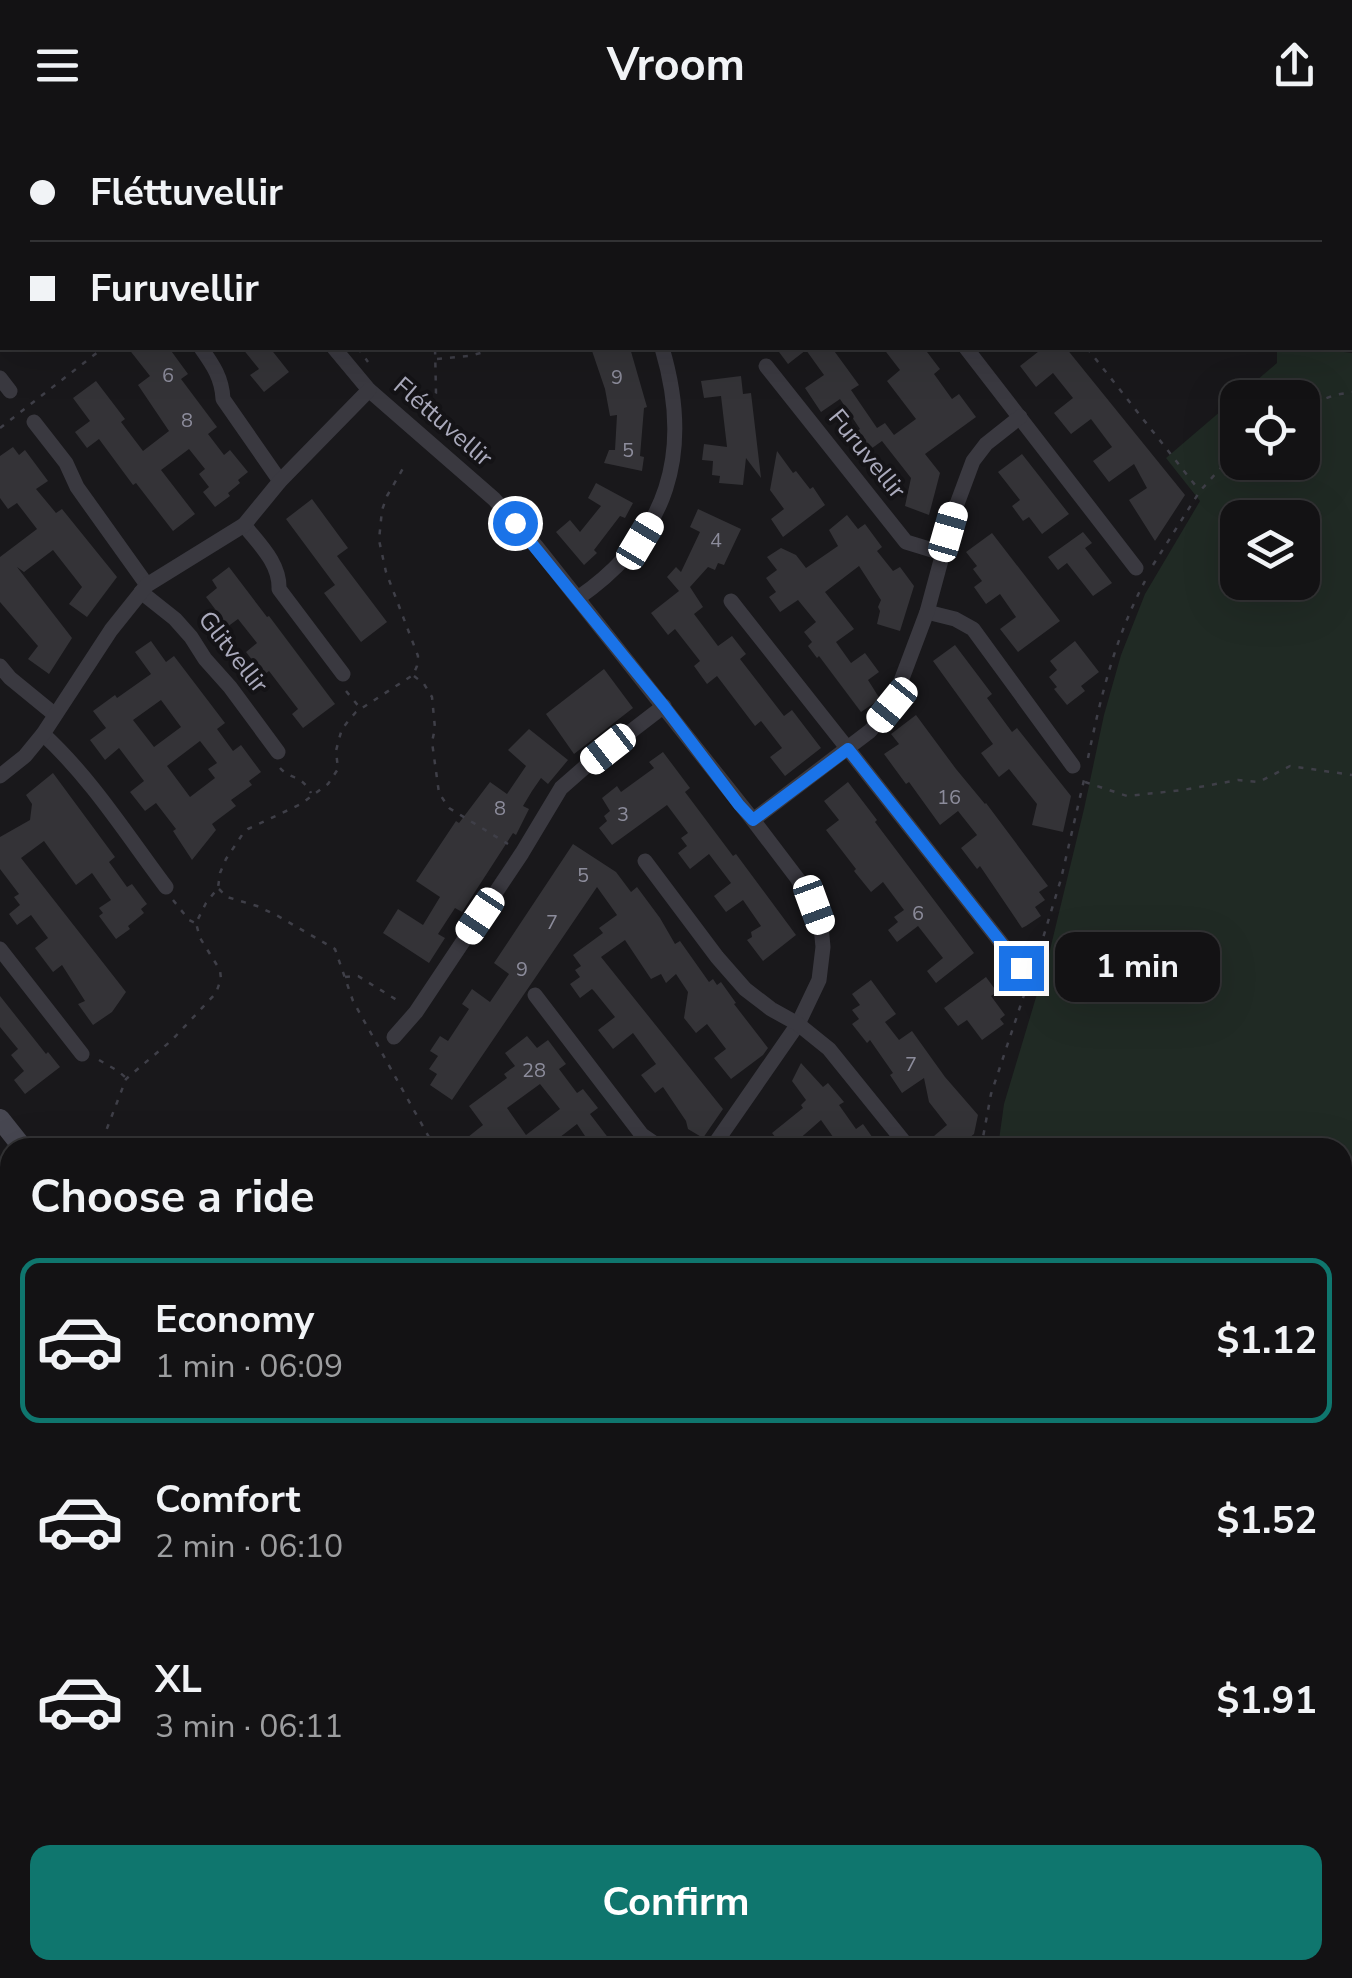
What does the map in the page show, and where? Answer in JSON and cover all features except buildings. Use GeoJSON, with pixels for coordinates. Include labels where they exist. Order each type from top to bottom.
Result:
{"type":"FeatureCollection","features":[{"type":"Feature","properties":{"kind":"street"},"geometry":{"type":"LineString","coordinates":[[201,350],[222,383],[223,400],[280,481]]}},
{"type":"Feature","properties":{"kind":"street","name":"Fléttuvellir"},"geometry":{"type":"LineString","coordinates":[[336,350],[369,390],[494,500],[536,546],[753,820],[814,905],[824,946],[819,980],[798,1024],[719,1138]]}},
{"type":"Feature","properties":{"kind":"street"},"geometry":{"type":"LineString","coordinates":[[578,598],[620,564],[640,541],[663,499],[677,437],[676,405],[662,350]]}},
{"type":"Feature","properties":{"kind":"street"},"geometry":{"type":"LineString","coordinates":[[968,350],[1136,568]]}},
{"type":"Feature","properties":{"kind":"street","name":"Furuvellir"},"geometry":{"type":"LineString","coordinates":[[766,366],[906,542],[942,553]]}},
{"type":"Feature","properties":{"kind":"street"},"geometry":{"type":"LineString","coordinates":[[0,776],[25,756],[43,734],[111,630],[144,588],[244,525],[280,481],[369,390]]}},
{"type":"Feature","properties":{"kind":"street"},"geometry":{"type":"LineString","coordinates":[[753,820],[870,731],[892,705],[927,612],[954,512],[973,462],[986,444],[1020,417]]}},
{"type":"Feature","properties":{"kind":"street","name":"Glitvellir"},"geometry":{"type":"LineString","coordinates":[[34,422],[66,464],[144,588],[190,637],[278,752]]}},
{"type":"Feature","properties":{"kind":"street"},"geometry":{"type":"LineString","coordinates":[[244,525],[274,564],[280,578],[279,589],[344,674]]}},
{"type":"Feature","properties":{"kind":"street"},"geometry":{"type":"LineString","coordinates":[[731,601],[1028,971]]}},
{"type":"Feature","properties":{"kind":"street"},"geometry":{"type":"LineString","coordinates":[[927,612],[973,630],[1073,766]]}},
{"type":"Feature","properties":{"kind":"street"},"geometry":{"type":"LineString","coordinates":[[0,666],[54,714]]}},
{"type":"Feature","properties":{"kind":"street"},"geometry":{"type":"LineString","coordinates":[[394,1037],[416,1012],[561,788],[664,706]]}},
{"type":"Feature","properties":{"kind":"street"},"geometry":{"type":"LineString","coordinates":[[43,734],[90,785],[166,887]]}},
{"type":"Feature","properties":{"kind":"street"},"geometry":{"type":"LineString","coordinates":[[646,861],[708,946],[745,988],[829,1049],[901,1138]]}},
{"type":"Feature","properties":{"kind":"street"},"geometry":{"type":"LineString","coordinates":[[0,949],[82,1054]]}},
{"type":"Feature","properties":{"kind":"street"},"geometry":{"type":"LineString","coordinates":[[535,995],[646,1138]]}},
{"type":"Feature","properties":{"kind":"path"},"geometry":{"type":"LineString","coordinates":[[0,428],[100,350]]}},
{"type":"Feature","properties":{"kind":"path"},"geometry":{"type":"LineString","coordinates":[[427,419],[436,393],[435,350]]}},
{"type":"Feature","properties":{"kind":"path"},"geometry":{"type":"LineString","coordinates":[[436,359],[491,350]]}},
{"type":"Feature","properties":{"kind":"path"},"geometry":{"type":"LineString","coordinates":[[1089,350],[1200,491]]}},
{"type":"Feature","properties":{"kind":"path"},"geometry":{"type":"LineString","coordinates":[[1320,400],[1352,392]]}},
{"type":"Feature","properties":{"kind":"path"},"geometry":{"type":"LineString","coordinates":[[196,924],[218,888],[226,859],[242,835],[286,813],[334,778],[342,729],[361,709],[413,675],[418,656],[386,572],[379,540],[382,510],[406,464]]}},
{"type":"Feature","properties":{"kind":"path"},"geometry":{"type":"LineString","coordinates":[[983,1138],[991,1094],[1028,971],[1061,879],[1102,687],[1126,622],[1156,560],[1200,491],[1220,469]]}},
{"type":"Feature","properties":{"kind":"path"},"geometry":{"type":"LineString","coordinates":[[344,674],[346,691],[361,709]]}},
{"type":"Feature","properties":{"kind":"path"},"geometry":{"type":"LineString","coordinates":[[413,675],[432,697],[432,742],[438,793],[444,803],[522,853]]}},
{"type":"Feature","properties":{"kind":"path"},"geometry":{"type":"LineString","coordinates":[[278,752],[280,768],[300,778],[312,795]]}},
{"type":"Feature","properties":{"kind":"path"},"geometry":{"type":"LineString","coordinates":[[1084,781],[1127,796],[1238,780],[1259,782],[1290,766],[1352,775]]}},
{"type":"Feature","properties":{"kind":"path"},"geometry":{"type":"LineString","coordinates":[[104,1138],[126,1078],[172,1040],[216,993],[221,979],[196,924],[176,906],[166,887]]}},
{"type":"Feature","properties":{"kind":"path"},"geometry":{"type":"LineString","coordinates":[[218,888],[228,897],[268,911],[335,949],[359,1012],[429,1138]]}},
{"type":"Feature","properties":{"kind":"path"},"geometry":{"type":"LineString","coordinates":[[344,977],[358,976],[416,1012]]}},
{"type":"Feature","properties":{"kind":"path"},"geometry":{"type":"LineString","coordinates":[[82,1054],[104,1062],[126,1078]]}},
{"type":"Feature","properties":{"kind":"shaded area"},"geometry":{"type":"Polygon","coordinates":[[[1277,350],[1352,353],[1352,1138],[999,1138],[1004,1104],[1049,954],[1121,655],[1145,594],[1200,501],[1166,458],[1220,412],[1220,480],[1320,480],[1320,380],[1257,380],[1277,363],[1277,350]]]}},
{"type":"Feature","properties":{"kind":"route"},"geometry":{"type":"LineString","coordinates":[[515,523],[753,820],[848,749],[1021,968]]}}]}
